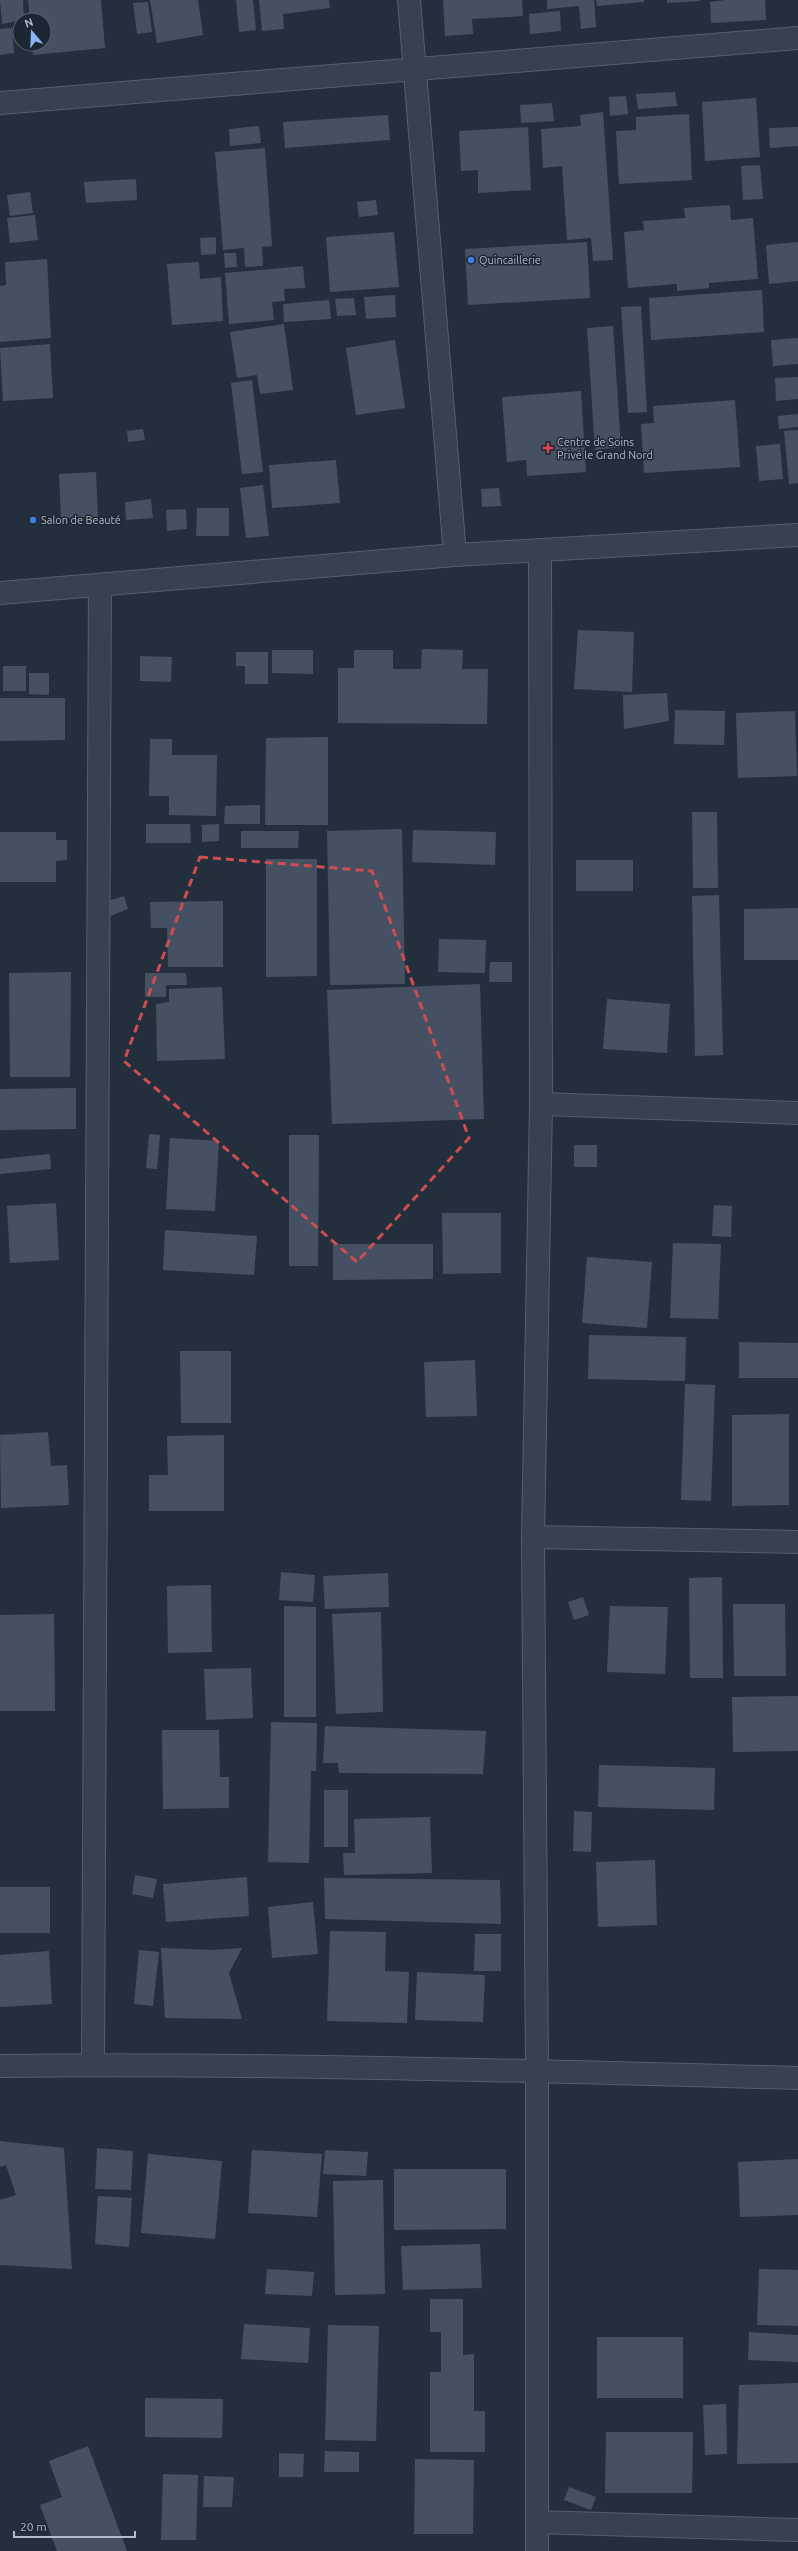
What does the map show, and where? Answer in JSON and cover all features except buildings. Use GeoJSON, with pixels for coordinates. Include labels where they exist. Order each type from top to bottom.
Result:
{"type":"FeatureCollection","features":[{"type":"Feature","properties":{"kind":"street"},"geometry":{"type":"LineString","coordinates":[[409,0],[455,555]]}},
{"type":"Feature","properties":{"kind":"street"},"geometry":{"type":"LineString","coordinates":[[0,103],[798,38]]}},
{"type":"Feature","properties":{"kind":"street"},"geometry":{"type":"LineString","coordinates":[[0,593],[455,555],[798,535]]}},
{"type":"Feature","properties":{"kind":"street"},"geometry":{"type":"LineString","coordinates":[[537,2551],[537,2071],[533,1537],[540,1104],[540,550]]}},
{"type":"Feature","properties":{"kind":"street"},"geometry":{"type":"LineString","coordinates":[[93,2065],[100,584]]}},
{"type":"Feature","properties":{"kind":"street"},"geometry":{"type":"LineString","coordinates":[[540,1104],[798,1113]]}},
{"type":"Feature","properties":{"kind":"street"},"geometry":{"type":"LineString","coordinates":[[533,1537],[798,1542]]}},
{"type":"Feature","properties":{"kind":"street"},"geometry":{"type":"LineString","coordinates":[[0,2066],[93,2065],[537,2071],[798,2078]]}},
{"type":"Feature","properties":{"kind":"street"},"geometry":{"type":"LineString","coordinates":[[537,2522],[798,2530]]}},
{"type":"Feature","properties":{"kind":"highlighted area"},"geometry":{"type":"Polygon","coordinates":[[[200,857],[372,871],[469,1138],[357,1262],[124,1061],[200,857]]]}},
{"type":"Feature","properties":{"kind":"place","name":"Quincaillerie"},"geometry":{"type":"Point","coordinates":[471,260]}},
{"type":"Feature","properties":{"kind":"place","name":"Centre de Soins Privé le Grand Nord"},"geometry":{"type":"Point","coordinates":[548,448]}},
{"type":"Feature","properties":{"kind":"place","name":"Salon de Beauté"},"geometry":{"type":"Point","coordinates":[33,520]}}]}
